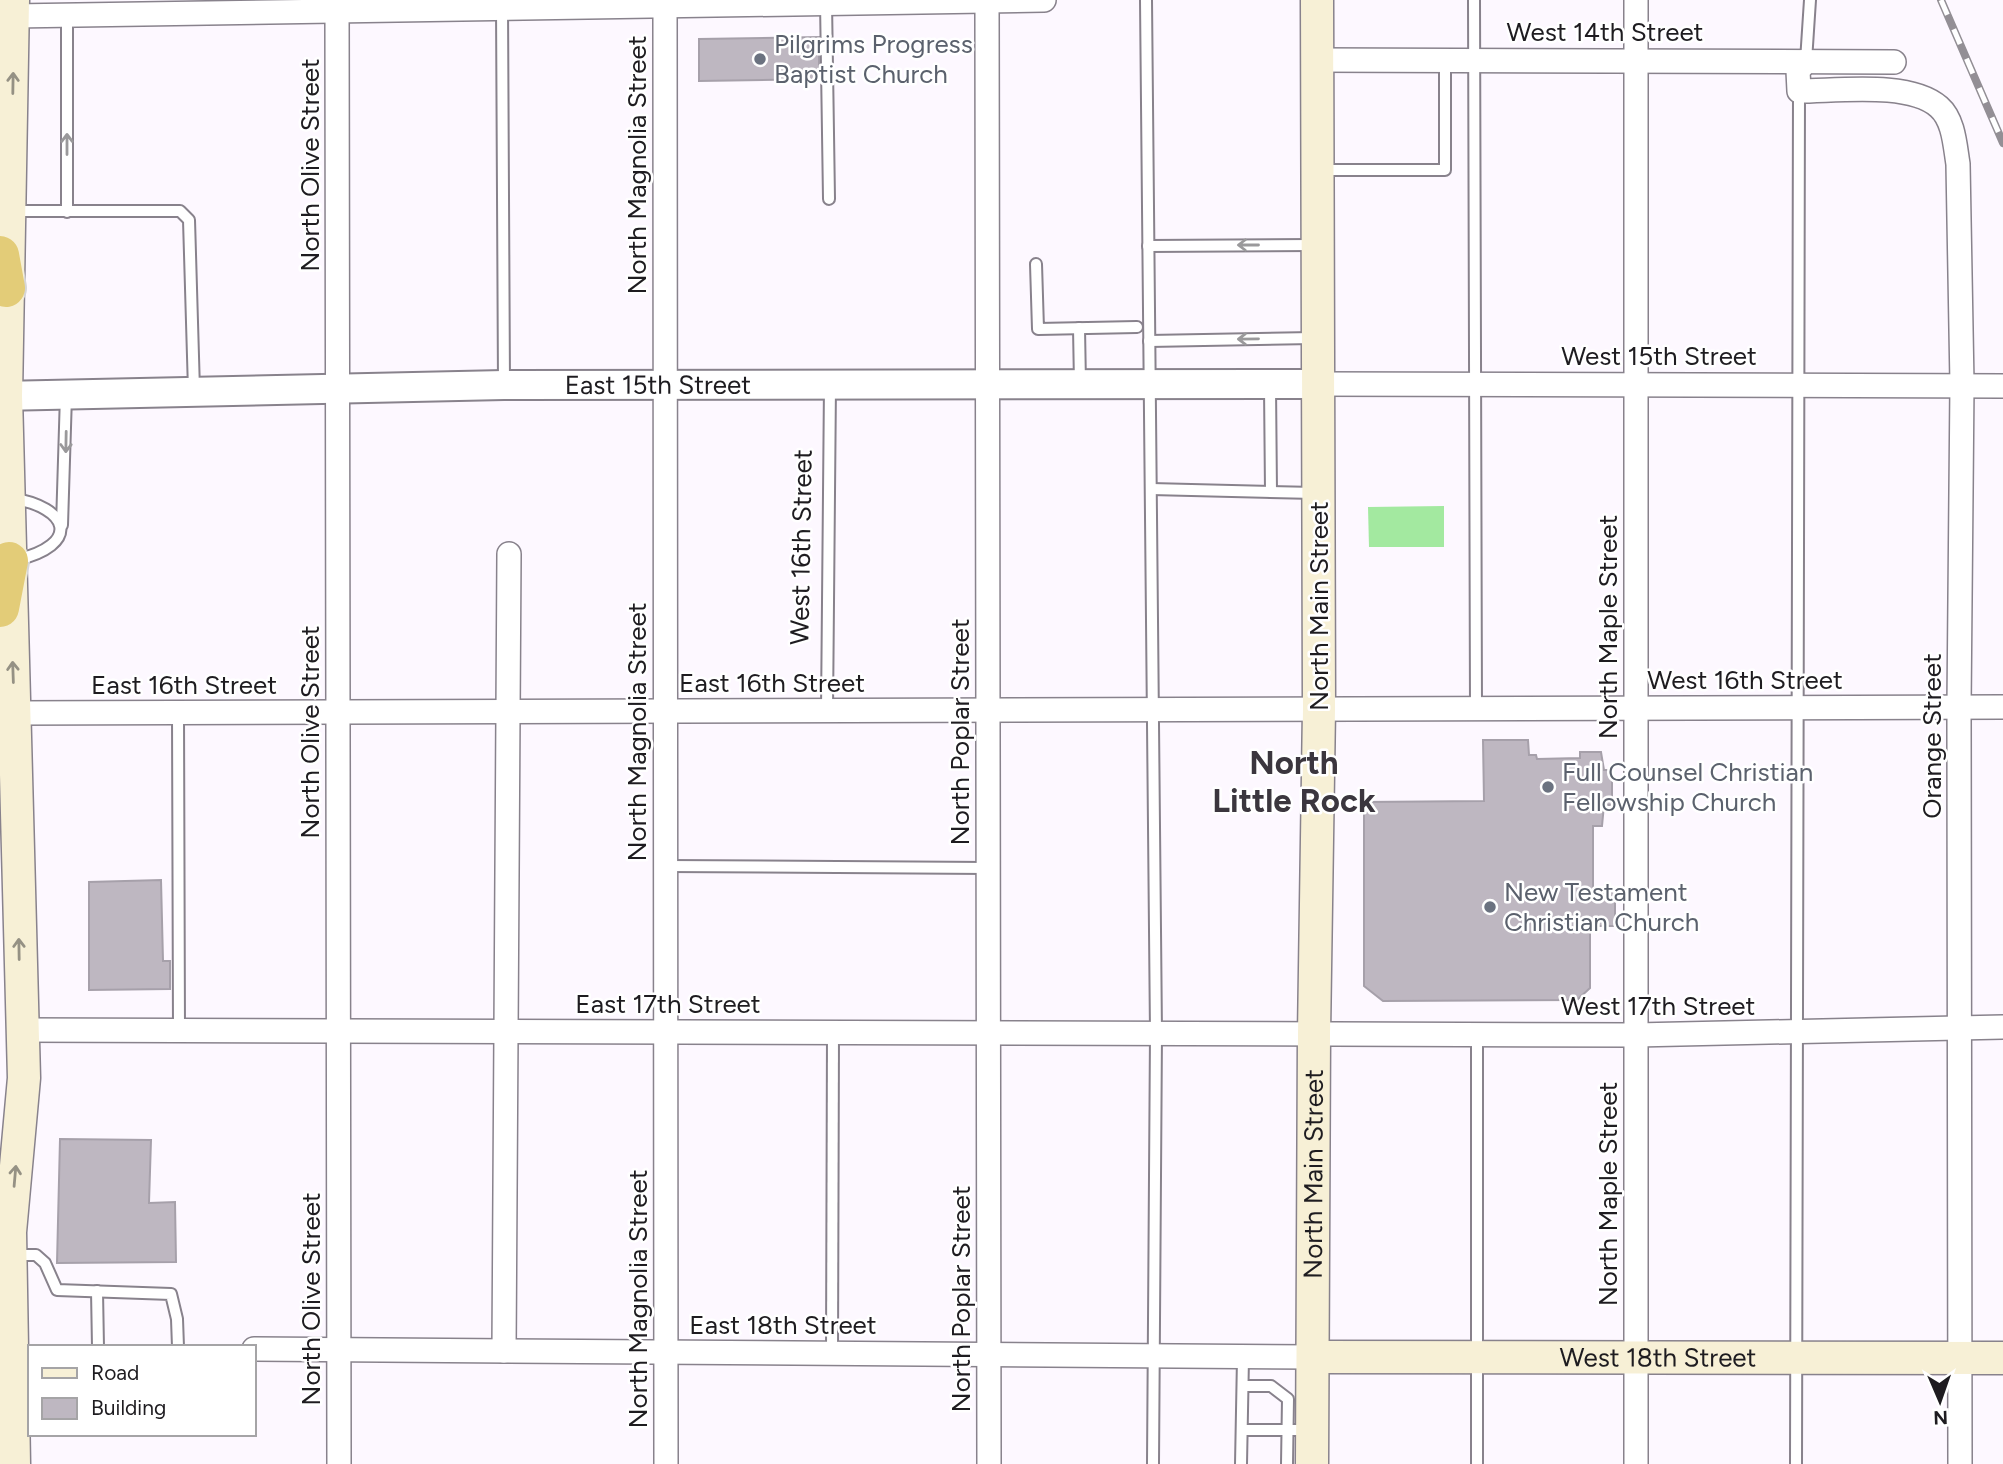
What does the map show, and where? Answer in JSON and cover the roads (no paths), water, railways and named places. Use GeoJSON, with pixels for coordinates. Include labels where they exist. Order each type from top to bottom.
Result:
{"type":"FeatureCollection","features":[{"type":"Feature","properties":{"kind":"highway"},"geometry":{"type":"LineString","coordinates":[[0,608],[9,561]]}},
{"type":"Feature","properties":{"kind":"main road","name":"North Main Street"},"geometry":{"type":"LineString","coordinates":[[1312,1464],[1300,1430],[1313,1357],[1319,709],[1317,0]]}},
{"type":"Feature","properties":{"kind":"main road"},"geometry":{"type":"LineString","coordinates":[[13,8],[8,211],[3,272],[3,396],[15,713],[24,1078],[10,1255],[20,1347],[14,1464]]}},
{"type":"Feature","properties":{"kind":"main road","name":"West 18th Street"},"geometry":{"type":"LineString","coordinates":[[1313,1357],[2003,1358]]}},
{"type":"Feature","properties":{"kind":"street","name":"North Poplar Street"},"geometry":{"type":"LineString","coordinates":[[987,0],[989,1464]]}},
{"type":"Feature","properties":{"kind":"street"},"geometry":{"type":"LineString","coordinates":[[13,8],[67,15],[179,7],[1044,0]]}},
{"type":"Feature","properties":{"kind":"street","name":"North Maple Street"},"geometry":{"type":"LineString","coordinates":[[1636,0],[1636,1464]]}},
{"type":"Feature","properties":{"kind":"street","name":"North Magnolia Street"},"geometry":{"type":"LineString","coordinates":[[664,3],[666,1464]]}},
{"type":"Feature","properties":{"kind":"street","name":"North Olive Street"},"geometry":{"type":"LineString","coordinates":[[337,5],[339,1464]]}},
{"type":"Feature","properties":{"kind":"street","name":"West 14th Street"},"geometry":{"type":"LineString","coordinates":[[1317,60],[1894,62]]}},
{"type":"Feature","properties":{"kind":"street"},"geometry":{"type":"LineString","coordinates":[[1799,91],[1798,71],[1805,61]]}},
{"type":"Feature","properties":{"kind":"street"},"geometry":{"type":"LineString","coordinates":[[1838,61],[1849,91]]}},
{"type":"Feature","properties":{"kind":"street","name":"Orange Street"},"geometry":{"type":"LineString","coordinates":[[1799,91],[1906,91],[1940,107],[1952,130],[1958,164],[1962,234],[1959,707],[1960,1464]]}},
{"type":"Feature","properties":{"kind":"street","name":"East 15th Street"},"geometry":{"type":"LineString","coordinates":[[3,396],[503,385],[1316,384]]}},
{"type":"Feature","properties":{"kind":"street","name":"West 15th Street"},"geometry":{"type":"LineString","coordinates":[[1316,384],[2003,386]]}},
{"type":"Feature","properties":{"kind":"street"},"geometry":{"type":"LineString","coordinates":[[505,1351],[509,554]]}},
{"type":"Feature","properties":{"kind":"street","name":"West 16th Street"},"geometry":{"type":"LineString","coordinates":[[1319,709],[2003,707]]}},
{"type":"Feature","properties":{"kind":"street","name":"East 16th Street"},"geometry":{"type":"LineString","coordinates":[[15,713],[1319,709]]}},
{"type":"Feature","properties":{"kind":"street","name":"West 17th Street"},"geometry":{"type":"LineString","coordinates":[[1314,1034],[1636,1035],[2003,1027]]}},
{"type":"Feature","properties":{"kind":"street","name":"East 17th Street"},"geometry":{"type":"LineString","coordinates":[[22,1030],[1314,1034]]}},
{"type":"Feature","properties":{"kind":"street","name":"East 18th Street"},"geometry":{"type":"LineString","coordinates":[[256,1349],[1313,1357]]}},
{"type":"Feature","properties":{"kind":"lane"},"geometry":{"type":"LineString","coordinates":[[1146,0],[1156,1033],[1153,1464]]}},
{"type":"Feature","properties":{"kind":"lane"},"geometry":{"type":"LineString","coordinates":[[1474,0],[1476,709]]}},
{"type":"Feature","properties":{"kind":"lane"},"geometry":{"type":"LineString","coordinates":[[1805,61],[1810,0]]}},
{"type":"Feature","properties":{"kind":"lane"},"geometry":{"type":"LineString","coordinates":[[826,2],[829,199]]}},
{"type":"Feature","properties":{"kind":"lane"},"geometry":{"type":"LineString","coordinates":[[502,4],[503,385]]}},
{"type":"Feature","properties":{"kind":"lane"},"geometry":{"type":"LineString","coordinates":[[67,15],[67,212]]}},
{"type":"Feature","properties":{"kind":"lane"},"geometry":{"type":"LineString","coordinates":[[1317,170],[1445,170],[1445,60]]}},
{"type":"Feature","properties":{"kind":"lane"},"geometry":{"type":"LineString","coordinates":[[1797,1464],[1799,91]]}},
{"type":"Feature","properties":{"kind":"lane"},"geometry":{"type":"LineString","coordinates":[[8,211],[180,211],[189,220],[194,393]]}},
{"type":"Feature","properties":{"kind":"lane"},"geometry":{"type":"LineString","coordinates":[[1148,246],[1316,245]]}},
{"type":"Feature","properties":{"kind":"lane"},"geometry":{"type":"LineString","coordinates":[[1036,264],[1038,329],[1137,327]]}},
{"type":"Feature","properties":{"kind":"lane"},"geometry":{"type":"LineString","coordinates":[[1079,328],[1080,384]]}},
{"type":"Feature","properties":{"kind":"lane"},"geometry":{"type":"LineString","coordinates":[[1149,341],[1316,338]]}},
{"type":"Feature","properties":{"kind":"lane","name":"West 16th Street"},"geometry":{"type":"LineString","coordinates":[[827,711],[830,384]]}},
{"type":"Feature","properties":{"kind":"lane"},"geometry":{"type":"LineString","coordinates":[[1270,384],[1270,492]]}},
{"type":"Feature","properties":{"kind":"lane"},"geometry":{"type":"LineString","coordinates":[[9,561],[46,550],[59,537],[65,489],[66,395]]}},
{"type":"Feature","properties":{"kind":"lane"},"geometry":{"type":"LineString","coordinates":[[1151,489],[1318,493]]}},
{"type":"Feature","properties":{"kind":"lane"},"geometry":{"type":"LineString","coordinates":[[7,498],[46,506],[56,515],[61,527]]}},
{"type":"Feature","properties":{"kind":"lane"},"geometry":{"type":"LineString","coordinates":[[178,713],[179,1031]]}},
{"type":"Feature","properties":{"kind":"lane"},"geometry":{"type":"LineString","coordinates":[[665,866],[988,869]]}},
{"type":"Feature","properties":{"kind":"lane"},"geometry":{"type":"LineString","coordinates":[[832,1353],[833,1033]]}},
{"type":"Feature","properties":{"kind":"lane"},"geometry":{"type":"LineString","coordinates":[[1477,1034],[1477,1464]]}},
{"type":"Feature","properties":{"kind":"lane"},"geometry":{"type":"LineString","coordinates":[[10,1255],[36,1255],[45,1263],[57,1290],[170,1294],[177,1319],[178,1345]]}},
{"type":"Feature","properties":{"kind":"lane"},"geometry":{"type":"LineString","coordinates":[[97,1291],[98,1345]]}},
{"type":"Feature","properties":{"kind":"lane"},"geometry":{"type":"LineString","coordinates":[[1241,1464],[1243,1358]]}},
{"type":"Feature","properties":{"kind":"lane"},"geometry":{"type":"LineString","coordinates":[[1242,1386],[1271,1385],[1288,1399],[1300,1430],[1287,1464]]}},
{"type":"Feature","properties":{"kind":"lane"},"geometry":{"type":"LineString","coordinates":[[1242,1430],[1300,1430]]}},
{"type":"Feature","properties":{"kind":"railway"},"geometry":{"type":"LineString","coordinates":[[1941,0],[2003,143]]}},
{"type":"Feature","properties":{"kind":"place","name":"Pilgrims Progress Baptist Church"},"geometry":{"type":"Point","coordinates":[760,59]}},
{"type":"Feature","properties":{"kind":"place","name":"Full Counsel Christian Fellowship Church"},"geometry":{"type":"Point","coordinates":[1548,787]}},
{"type":"Feature","properties":{"kind":"place","name":"New Testament Christian Church"},"geometry":{"type":"Point","coordinates":[1490,907]}},
{"type":"Feature","properties":{"kind":"district","name":"North Little Rock"},"geometry":{"type":"Point","coordinates":[1294,781]}}]}
